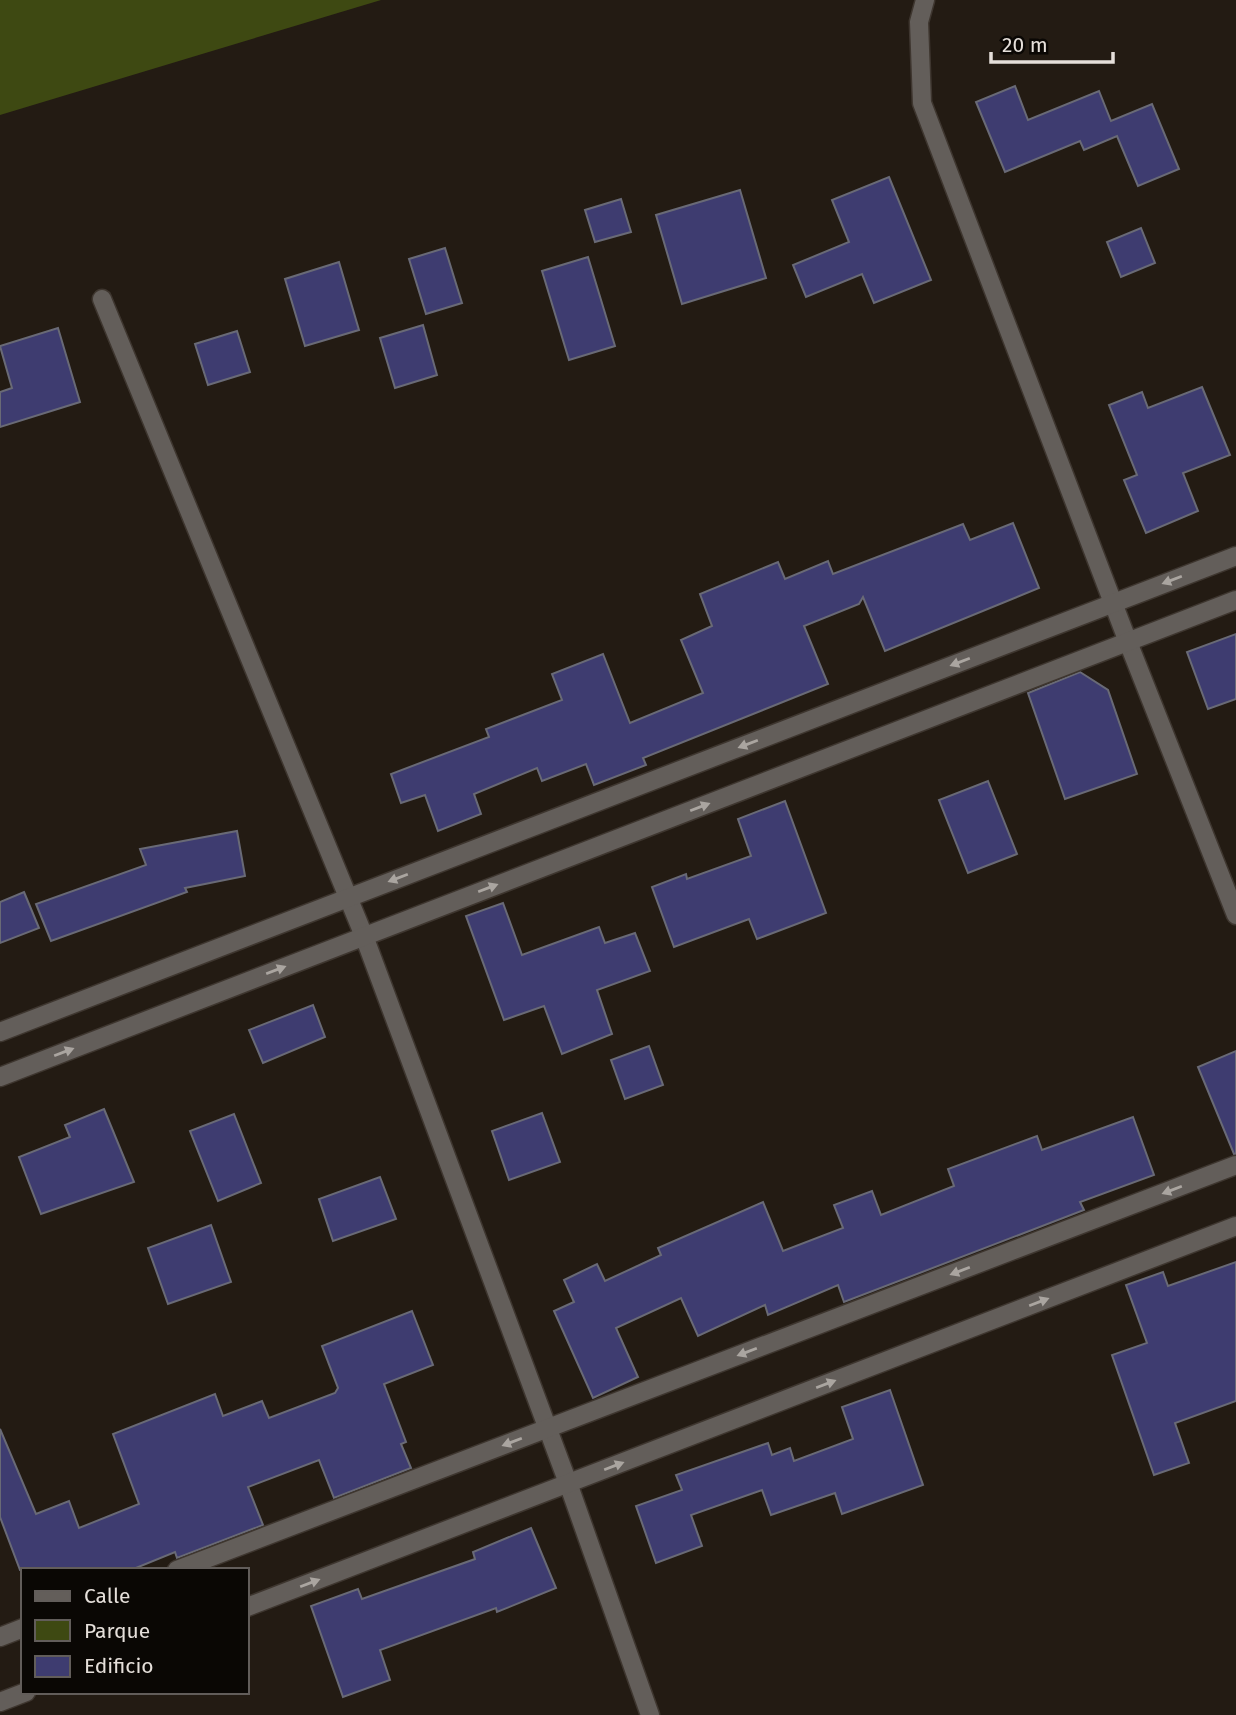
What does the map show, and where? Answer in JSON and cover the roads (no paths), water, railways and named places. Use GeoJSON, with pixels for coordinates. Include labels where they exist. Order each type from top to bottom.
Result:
{"type":"FeatureCollection","features":[{"type":"Feature","properties":{"kind":"street"},"geometry":{"type":"LineString","coordinates":[[925,0],[919,22],[922,103],[1128,642],[1236,915]]}},
{"type":"Feature","properties":{"kind":"street"},"geometry":{"type":"LineString","coordinates":[[102,299],[364,936],[568,1483],[650,1715]]}},
{"type":"Feature","properties":{"kind":"street"},"geometry":{"type":"LineString","coordinates":[[0,1032],[1236,556]]}},
{"type":"Feature","properties":{"kind":"street"},"geometry":{"type":"LineString","coordinates":[[0,1077],[1236,600]]}},
{"type":"Feature","properties":{"kind":"street"},"geometry":{"type":"LineString","coordinates":[[182,1568],[1236,1166]]}},
{"type":"Feature","properties":{"kind":"street"},"geometry":{"type":"LineString","coordinates":[[248,1607],[1236,1226]]}},
{"type":"Feature","properties":{"kind":"street"},"geometry":{"type":"LineString","coordinates":[[0,1637],[21,1629]]}},
{"type":"Feature","properties":{"kind":"street"},"geometry":{"type":"LineString","coordinates":[[0,1702],[21,1694]]}}]}
